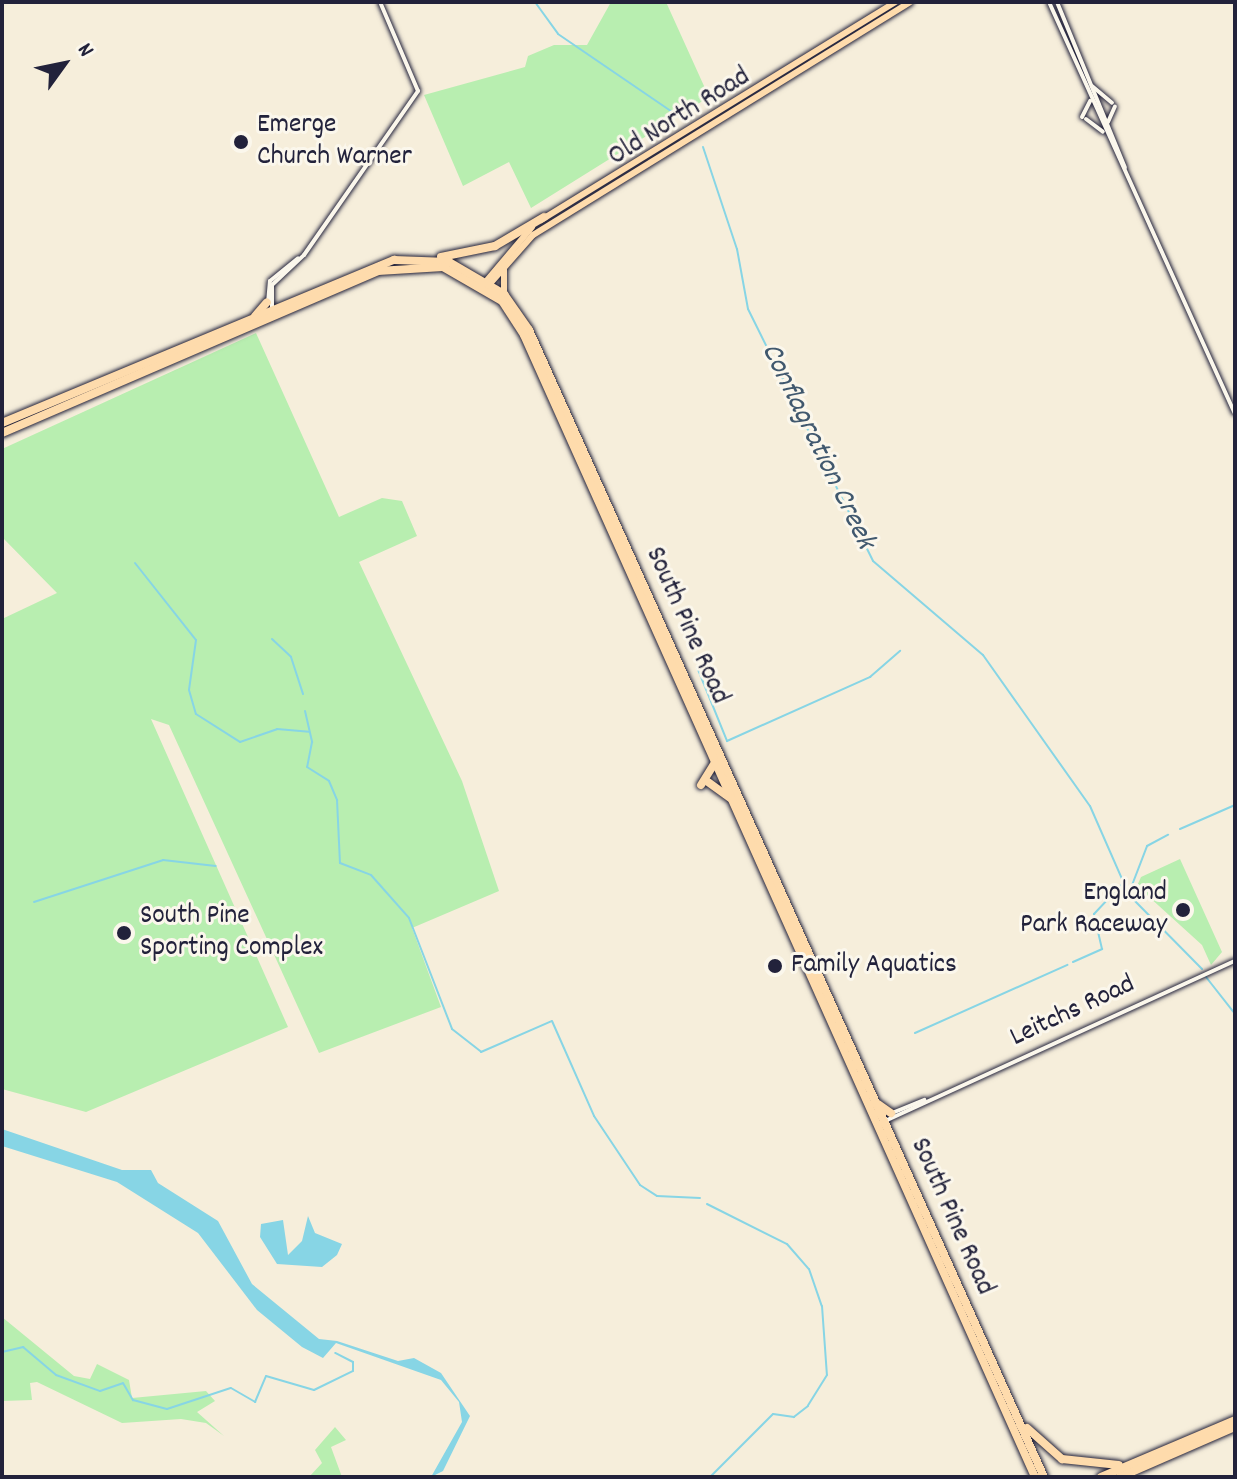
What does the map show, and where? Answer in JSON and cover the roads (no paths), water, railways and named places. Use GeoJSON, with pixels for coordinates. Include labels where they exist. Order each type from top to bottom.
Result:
{"type":"FeatureCollection","features":[{"type":"Feature","properties":{"kind":"highway"},"geometry":{"type":"LineString","coordinates":[[428,258],[485,250],[544,217]]}},
{"type":"Feature","properties":{"kind":"highway","name":"South Pine Road"},"geometry":{"type":"LineString","coordinates":[[2,433],[374,265],[428,258],[487,283],[504,294],[529,330],[1035,1477]]}},
{"type":"Feature","properties":{"kind":"highway","name":"South Pine Road"},"geometry":{"type":"LineString","coordinates":[[271,309],[401,265],[443,267],[487,283],[524,335],[730,798],[801,946]]}},
{"type":"Feature","properties":{"kind":"highway"},"geometry":{"type":"LineString","coordinates":[[2,423],[271,309]]}},
{"type":"Feature","properties":{"kind":"highway"},"geometry":{"type":"LineString","coordinates":[[715,763],[704,784],[730,798]]}},
{"type":"Feature","properties":{"kind":"highway","name":"South Pine Road"},"geometry":{"type":"LineString","coordinates":[[832,1016],[874,1101],[879,1121],[1044,1477]]}},
{"type":"Feature","properties":{"kind":"highway"},"geometry":{"type":"LineString","coordinates":[[874,1101],[891,1113]]}},
{"type":"Feature","properties":{"kind":"highway"},"geometry":{"type":"LineString","coordinates":[[1018,1419],[1062,1459],[1090,1467],[1133,1463]]}},
{"type":"Feature","properties":{"kind":"highway"},"geometry":{"type":"LineString","coordinates":[[1101,1477],[1235,1420]]}},
{"type":"Feature","properties":{"kind":"highway"},"geometry":{"type":"LineString","coordinates":[[1120,1477],[1235,1427]]}},
{"type":"Feature","properties":{"kind":"main road","name":"Old North Road"},"geometry":{"type":"LineString","coordinates":[[487,283],[544,217],[895,2]]}},
{"type":"Feature","properties":{"kind":"main road","name":"Old North Road"},"geometry":{"type":"LineString","coordinates":[[487,283],[533,235],[910,2]]}},
{"type":"Feature","properties":{"kind":"main road"},"geometry":{"type":"LineString","coordinates":[[504,294],[505,262]]}},
{"type":"Feature","properties":{"kind":"street"},"geometry":{"type":"LineString","coordinates":[[271,309],[272,285],[311,245],[418,91],[380,2]]}},
{"type":"Feature","properties":{"kind":"street"},"geometry":{"type":"LineString","coordinates":[[1049,2],[1104,133],[1128,178],[1235,413]]}},
{"type":"Feature","properties":{"kind":"street"},"geometry":{"type":"LineString","coordinates":[[1057,2],[1128,178]]}},
{"type":"Feature","properties":{"kind":"street"},"geometry":{"type":"LineString","coordinates":[[1090,85],[1114,105],[1108,124]]}},
{"type":"Feature","properties":{"kind":"street"},"geometry":{"type":"LineString","coordinates":[[1090,101],[1084,118],[1104,133]]}},
{"type":"Feature","properties":{"kind":"street"},"geometry":{"type":"LineString","coordinates":[[271,309],[270,281],[311,245]]}},
{"type":"Feature","properties":{"kind":"street","name":"Leitchs Road"},"geometry":{"type":"LineString","coordinates":[[879,1121],[1235,961]]}},
{"type":"Feature","properties":{"kind":"street","name":"Leitchs Road"},"geometry":{"type":"LineString","coordinates":[[879,1121],[928,1099]]}},
{"type":"Feature","properties":{"kind":"water"},"geometry":{"type":"Polygon","coordinates":[[[2,1129],[122,1170],[151,1170],[158,1183],[218,1221],[252,1284],[319,1339],[337,1341],[398,1361],[414,1358],[441,1373],[470,1416],[443,1471],[431,1477],[462,1422],[459,1402],[441,1380],[336,1343],[323,1358],[302,1347],[257,1310],[198,1233],[117,1182],[2,1146],[2,1129]]]}},
{"type":"Feature","properties":{"kind":"water"},"geometry":{"type":"Polygon","coordinates":[[[308,1216],[315,1233],[342,1244],[337,1255],[322,1267],[277,1264],[260,1237],[261,1224],[283,1220],[288,1255],[302,1241],[308,1216]]]}},
{"type":"Feature","properties":{"kind":"waterway","name":"Conflagration Creek"},"geometry":{"type":"LineString","coordinates":[[535,2],[558,34],[684,120]]}},
{"type":"Feature","properties":{"kind":"waterway","name":"Conflagration Creek"},"geometry":{"type":"LineString","coordinates":[[703,147],[737,249],[748,309],[873,561],[983,655],[1090,806],[1129,895],[1202,969]]}},
{"type":"Feature","properties":{"kind":"waterway"},"geometry":{"type":"LineString","coordinates":[[135,563],[196,640],[189,690],[196,714],[240,742],[277,729],[309,732]]}},
{"type":"Feature","properties":{"kind":"waterway"},"geometry":{"type":"LineString","coordinates":[[272,639],[291,657],[303,694]]}},
{"type":"Feature","properties":{"kind":"waterway"},"geometry":{"type":"LineString","coordinates":[[697,667],[727,741],[870,677],[900,651]]}},
{"type":"Feature","properties":{"kind":"waterway"},"geometry":{"type":"LineString","coordinates":[[305,711],[312,742],[307,767],[329,781],[337,800],[340,863],[371,875],[409,918],[452,1029],[481,1052],[552,1021],[594,1116],[640,1185],[657,1196],[700,1198]]}},
{"type":"Feature","properties":{"kind":"waterway"},"geometry":{"type":"LineString","coordinates":[[1180,829],[1235,805]]}},
{"type":"Feature","properties":{"kind":"waterway"},"geometry":{"type":"LineString","coordinates":[[1129,893],[1147,846],[1168,835]]}},
{"type":"Feature","properties":{"kind":"waterway"},"geometry":{"type":"LineString","coordinates":[[34,902],[163,860],[216,866]]}},
{"type":"Feature","properties":{"kind":"waterway"},"geometry":{"type":"LineString","coordinates":[[1073,962],[1102,949],[1094,914],[1123,883]]}},
{"type":"Feature","properties":{"kind":"waterway"},"geometry":{"type":"LineString","coordinates":[[915,1033],[1067,965]]}},
{"type":"Feature","properties":{"kind":"waterway","name":"Conflagration Creek"},"geometry":{"type":"LineString","coordinates":[[1206,977],[1235,1014]]}},
{"type":"Feature","properties":{"kind":"waterway"},"geometry":{"type":"LineString","coordinates":[[707,1204],[787,1244],[809,1269],[822,1306],[827,1375],[808,1406],[794,1417],[773,1414],[710,1477]]}},
{"type":"Feature","properties":{"kind":"waterway"},"geometry":{"type":"LineString","coordinates":[[2,1352],[23,1347],[56,1375],[100,1391],[123,1383],[133,1400],[167,1409],[231,1388],[255,1402],[266,1376],[314,1390],[353,1371],[353,1362],[335,1353]]}},
{"type":"Feature","properties":{"kind":"place","name":"Emerge Church Warner"},"geometry":{"type":"Point","coordinates":[241,142]}},
{"type":"Feature","properties":{"kind":"place","name":"England Park Raceway"},"geometry":{"type":"Point","coordinates":[1183,910]}},
{"type":"Feature","properties":{"kind":"place","name":"South Pine Sporting Complex"},"geometry":{"type":"Point","coordinates":[124,933]}},
{"type":"Feature","properties":{"kind":"place","name":"Family Aquatics"},"geometry":{"type":"Point","coordinates":[775,966]}}]}
